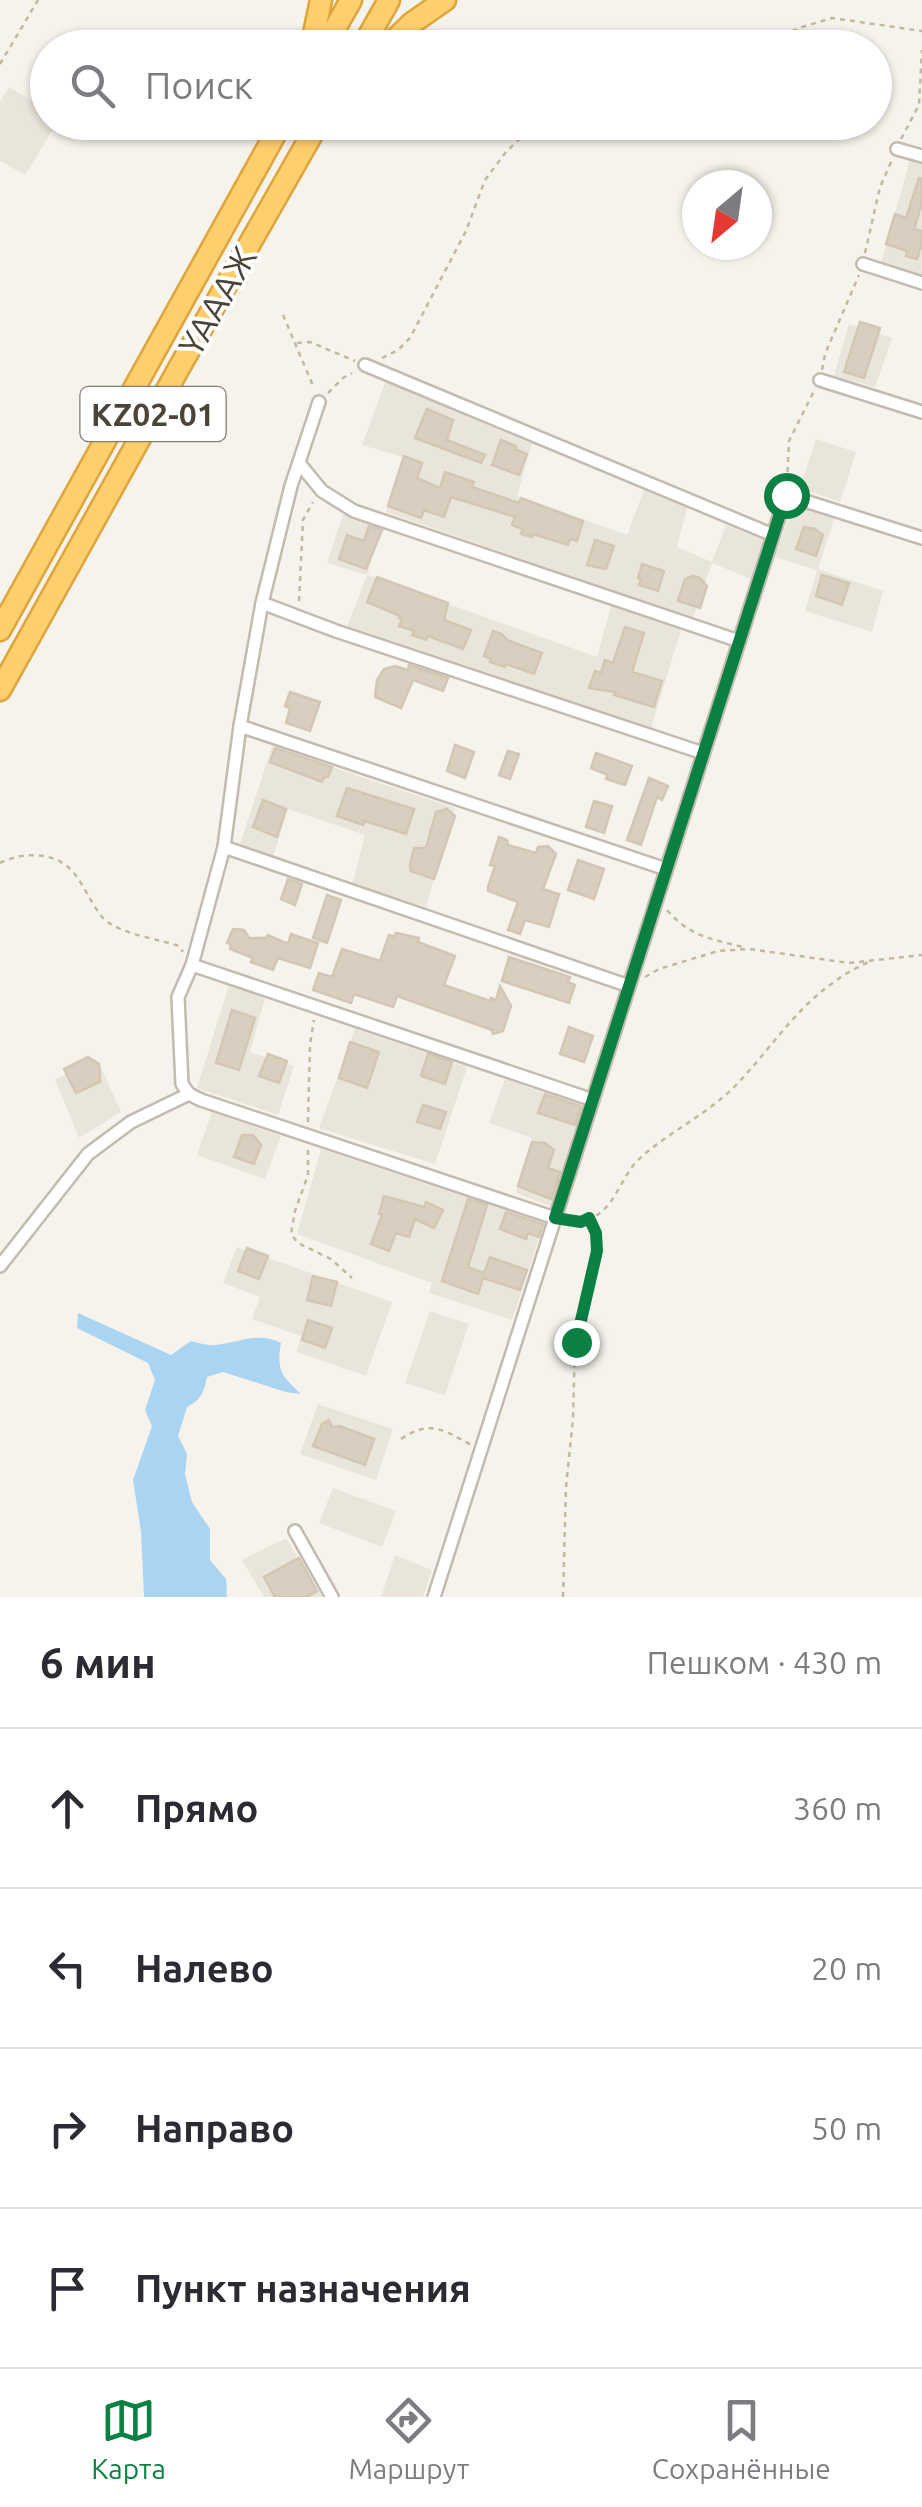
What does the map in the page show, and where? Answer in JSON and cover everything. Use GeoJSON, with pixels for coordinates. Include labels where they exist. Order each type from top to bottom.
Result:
{"type":"FeatureCollection","features":[{"type":"Feature","properties":{"kind":"highway"},"geometry":{"type":"LineString","coordinates":[[314,30],[320,0]]}},
{"type":"Feature","properties":{"kind":"highway"},"geometry":{"type":"LineString","coordinates":[[334,30],[350,0]]}},
{"type":"Feature","properties":{"kind":"highway"},"geometry":{"type":"LineString","coordinates":[[372,30],[388,0]]}},
{"type":"Feature","properties":{"kind":"highway"},"geometry":{"type":"LineString","coordinates":[[405,30],[445,0]]}},
{"type":"Feature","properties":{"kind":"highway","name":"ҮАААЖ"},"geometry":{"type":"LineString","coordinates":[[0,630],[272,140]]}},
{"type":"Feature","properties":{"kind":"highway","name":"ҮАААЖ"},"geometry":{"type":"LineString","coordinates":[[0,690],[178,368],[310,140]]}},
{"type":"Feature","properties":{"kind":"street"},"geometry":{"type":"LineString","coordinates":[[897,148],[922,156]]}},
{"type":"Feature","properties":{"kind":"street"},"geometry":{"type":"LineString","coordinates":[[862,264],[922,283]]}},
{"type":"Feature","properties":{"kind":"street"},"geometry":{"type":"LineString","coordinates":[[365,366],[773,535]]}},
{"type":"Feature","properties":{"kind":"street"},"geometry":{"type":"LineString","coordinates":[[820,380],[922,412]]}},
{"type":"Feature","properties":{"kind":"street"},"geometry":{"type":"LineString","coordinates":[[319,402],[262,603],[224,846],[192,965],[178,997],[182,1084],[189,1094],[201,1100],[555,1218]]}},
{"type":"Feature","properties":{"kind":"street"},"geometry":{"type":"LineString","coordinates":[[299,463],[322,491],[354,511],[739,641]]}},
{"type":"Feature","properties":{"kind":"street"},"geometry":{"type":"LineString","coordinates":[[434,1597],[786,495],[922,538]]}},
{"type":"Feature","properties":{"kind":"street"},"geometry":{"type":"LineString","coordinates":[[262,603],[703,754]]}},
{"type":"Feature","properties":{"kind":"street"},"geometry":{"type":"LineString","coordinates":[[240,726],[666,869]]}},
{"type":"Feature","properties":{"kind":"street"},"geometry":{"type":"LineString","coordinates":[[224,846],[629,986]]}},
{"type":"Feature","properties":{"kind":"street"},"geometry":{"type":"LineString","coordinates":[[192,965],[593,1100]]}},
{"type":"Feature","properties":{"kind":"street"},"geometry":{"type":"LineString","coordinates":[[0,1266],[88,1154],[132,1122],[189,1094]]}},
{"type":"Feature","properties":{"kind":"street"},"geometry":{"type":"LineString","coordinates":[[295,1531],[332,1597]]}},
{"type":"Feature","properties":{"kind":"path"},"geometry":{"type":"LineString","coordinates":[[0,64],[38,0]]}},
{"type":"Feature","properties":{"kind":"path"},"geometry":{"type":"LineString","coordinates":[[795,30],[832,18],[922,31]]}},
{"type":"Feature","properties":{"kind":"path"},"geometry":{"type":"LineString","coordinates":[[283,315],[319,402],[343,378],[398,350],[410,338],[466,231],[485,180],[519,140]]}},
{"type":"Feature","properties":{"kind":"path"},"geometry":{"type":"LineString","coordinates":[[295,343],[310,342],[365,366]]}},
{"type":"Feature","properties":{"kind":"path"},"geometry":{"type":"LineString","coordinates":[[300,618],[298,584],[304,520],[322,491]]}},
{"type":"Feature","properties":{"kind":"path"},"geometry":{"type":"LineString","coordinates":[[0,864],[12,857],[40,855],[67,866],[105,920],[120,930],[179,946],[192,965]]}},
{"type":"Feature","properties":{"kind":"path"},"geometry":{"type":"LineString","coordinates":[[657,898],[676,920],[698,936],[749,949],[849,963],[922,955]]}},
{"type":"Feature","properties":{"kind":"path"},"geometry":{"type":"LineString","coordinates":[[629,986],[659,969],[718,951],[749,949]]}},
{"type":"Feature","properties":{"kind":"path"},"geometry":{"type":"LineString","coordinates":[[555,1218],[581,1222],[600,1213],[640,1158],[714,1105],[798,1013],[836,980],[870,961]]}},
{"type":"Feature","properties":{"kind":"path"},"geometry":{"type":"LineString","coordinates":[[317,1007],[310,1044],[308,1175],[294,1211],[291,1234],[298,1243],[331,1259],[352,1278]]}},
{"type":"Feature","properties":{"kind":"path"},"geometry":{"type":"LineString","coordinates":[[562,1597],[576,1342],[597,1251],[596,1233],[589,1218]]}},
{"type":"Feature","properties":{"kind":"path"},"geometry":{"type":"LineString","coordinates":[[400,1439],[417,1428],[432,1428],[481,1450]]}},
{"type":"Feature","properties":{"kind":"shaded area"},"geometry":{"type":"Polygon","coordinates":[[[9,87],[30,100],[30,140],[47,140],[25,175],[0,161],[0,102],[9,87]]]}},
{"type":"Feature","properties":{"kind":"shaded area"},"geometry":{"type":"Polygon","coordinates":[[[910,160],[922,164],[922,275],[881,262],[910,160]]]}},
{"type":"Feature","properties":{"kind":"shaded area"},"geometry":{"type":"Polygon","coordinates":[[[849,324],[892,338],[875,387],[834,376],[849,324]]]}},
{"type":"Feature","properties":{"kind":"shaded area"},"geometry":{"type":"Polygon","coordinates":[[[386,380],[532,444],[517,496],[627,535],[644,490],[687,508],[677,547],[712,562],[726,525],[763,540],[751,579],[712,563],[693,618],[386,512],[403,457],[362,445],[386,380]]]}},
{"type":"Feature","properties":{"kind":"shaded area"},"geometry":{"type":"Polygon","coordinates":[[[816,439],[856,452],[840,502],[800,488],[816,439]]]}},
{"type":"Feature","properties":{"kind":"shaded area"},"geometry":{"type":"Polygon","coordinates":[[[793,505],[834,519],[818,569],[883,591],[872,632],[805,611],[817,570],[775,557],[793,505]]]}},
{"type":"Feature","properties":{"kind":"shaded area"},"geometry":{"type":"Polygon","coordinates":[[[343,514],[381,527],[367,575],[327,563],[343,514]]]}},
{"type":"Feature","properties":{"kind":"shaded area"},"geometry":{"type":"Polygon","coordinates":[[[367,575],[597,657],[611,606],[681,630],[651,728],[347,627],[367,575]]]}},
{"type":"Feature","properties":{"kind":"shaded area"},"geometry":{"type":"Polygon","coordinates":[[[272,747],[455,808],[426,907],[352,885],[365,835],[288,809],[273,857],[239,847],[272,747]]]}},
{"type":"Feature","properties":{"kind":"shaded area"},"geometry":{"type":"Polygon","coordinates":[[[229,985],[265,998],[250,1052],[294,1066],[278,1115],[197,1088],[229,985]]]}},
{"type":"Feature","properties":{"kind":"shaded area"},"geometry":{"type":"Polygon","coordinates":[[[355,1029],[467,1067],[435,1164],[319,1128],[355,1029]]]}},
{"type":"Feature","properties":{"kind":"shaded area"},"geometry":{"type":"Polygon","coordinates":[[[98,1061],[121,1112],[79,1138],[55,1079],[98,1061]]]}},
{"type":"Feature","properties":{"kind":"shaded area"},"geometry":{"type":"Polygon","coordinates":[[[505,1079],[582,1106],[550,1206],[516,1193],[532,1138],[489,1123],[505,1079]]]}},
{"type":"Feature","properties":{"kind":"shaded area"},"geometry":{"type":"Polygon","coordinates":[[[212,1112],[281,1136],[265,1179],[197,1155],[212,1112]]]}},
{"type":"Feature","properties":{"kind":"shaded area"},"geometry":{"type":"Polygon","coordinates":[[[321,1149],[544,1223],[512,1320],[429,1293],[432,1283],[297,1234],[321,1149]]]}},
{"type":"Feature","properties":{"kind":"shaded area"},"geometry":{"type":"Polygon","coordinates":[[[237,1247],[392,1302],[366,1376],[297,1352],[301,1336],[252,1319],[260,1297],[223,1283],[237,1247]]]}},
{"type":"Feature","properties":{"kind":"shaded area"},"geometry":{"type":"Polygon","coordinates":[[[430,1311],[469,1324],[445,1395],[405,1383],[430,1311]]]}},
{"type":"Feature","properties":{"kind":"shaded area"},"geometry":{"type":"Polygon","coordinates":[[[318,1404],[393,1429],[376,1480],[300,1454],[318,1404]]]}},
{"type":"Feature","properties":{"kind":"shaded area"},"geometry":{"type":"Polygon","coordinates":[[[333,1488],[396,1511],[382,1547],[319,1523],[333,1488]]]}},
{"type":"Feature","properties":{"kind":"shaded area"},"geometry":{"type":"Polygon","coordinates":[[[286,1538],[322,1597],[264,1597],[242,1560],[286,1538]]]}},
{"type":"Feature","properties":{"kind":"shaded area"},"geometry":{"type":"Polygon","coordinates":[[[395,1555],[432,1570],[423,1597],[381,1597],[395,1555]]]}},
{"type":"Feature","properties":{"kind":"water"},"geometry":{"type":"Polygon","coordinates":[[[78,1313],[171,1355],[191,1341],[213,1345],[265,1338],[281,1343],[282,1372],[301,1394],[223,1372],[207,1377],[201,1395],[187,1407],[178,1436],[187,1454],[185,1474],[192,1502],[210,1529],[210,1560],[226,1579],[227,1597],[144,1597],[141,1531],[133,1480],[152,1426],[145,1410],[155,1380],[148,1363],[77,1328],[78,1313]]]}},
{"type":"Feature","properties":{"kind":"building"},"geometry":{"type":"Polygon","coordinates":[[[919,178],[922,203],[914,229],[922,231],[922,243],[917,259],[886,244],[895,214],[906,218],[919,178]]]}},
{"type":"Feature","properties":{"kind":"building"},"geometry":{"type":"Polygon","coordinates":[[[860,322],[880,328],[864,378],[844,372],[860,322]]]}},
{"type":"Feature","properties":{"kind":"building"},"geometry":{"type":"Polygon","coordinates":[[[427,409],[453,420],[447,440],[485,455],[481,463],[415,438],[427,409]]]}},
{"type":"Feature","properties":{"kind":"building"},"geometry":{"type":"Polygon","coordinates":[[[501,440],[527,454],[519,475],[492,465],[501,440]]]}},
{"type":"Feature","properties":{"kind":"building"},"geometry":{"type":"Polygon","coordinates":[[[404,456],[422,463],[417,478],[440,488],[445,472],[474,482],[472,487],[519,503],[521,498],[583,521],[577,541],[570,539],[568,545],[521,534],[523,529],[512,525],[515,517],[451,497],[444,517],[424,510],[421,518],[388,506],[404,456]]]}},
{"type":"Feature","properties":{"kind":"building"},"geometry":{"type":"Polygon","coordinates":[[[369,526],[382,530],[366,569],[339,559],[347,535],[364,541],[369,526]]]}},
{"type":"Feature","properties":{"kind":"building"},"geometry":{"type":"Polygon","coordinates":[[[804,527],[823,535],[816,556],[796,549],[804,527]]]}},
{"type":"Feature","properties":{"kind":"building"},"geometry":{"type":"Polygon","coordinates":[[[595,540],[614,546],[606,569],[587,565],[595,540]]]}},
{"type":"Feature","properties":{"kind":"building"},"geometry":{"type":"Polygon","coordinates":[[[642,564],[664,571],[658,591],[639,585],[642,564]]]}},
{"type":"Feature","properties":{"kind":"building"},"geometry":{"type":"Polygon","coordinates":[[[822,575],[849,583],[842,605],[816,596],[822,575]]]}},
{"type":"Feature","properties":{"kind":"building"},"geometry":{"type":"Polygon","coordinates":[[[693,576],[707,586],[700,608],[678,601],[685,579],[693,576]]]}},
{"type":"Feature","properties":{"kind":"building"},"geometry":{"type":"Polygon","coordinates":[[[377,577],[448,603],[444,620],[471,630],[463,649],[428,636],[426,640],[412,635],[414,631],[399,626],[400,616],[367,602],[377,577]]]}},
{"type":"Feature","properties":{"kind":"building"},"geometry":{"type":"Polygon","coordinates":[[[625,627],[644,633],[632,672],[662,681],[654,707],[614,695],[615,692],[589,688],[595,671],[601,673],[605,660],[613,663],[625,627]]]}},
{"type":"Feature","properties":{"kind":"building"},"geometry":{"type":"Polygon","coordinates":[[[493,631],[542,653],[534,674],[490,662],[484,656],[493,631]]]}},
{"type":"Feature","properties":{"kind":"building"},"geometry":{"type":"Polygon","coordinates":[[[409,665],[448,678],[443,691],[413,680],[401,708],[375,697],[377,680],[384,669],[395,666],[408,670],[409,665]]]}},
{"type":"Feature","properties":{"kind":"building"},"geometry":{"type":"Polygon","coordinates":[[[290,692],[320,702],[310,731],[286,723],[290,708],[285,706],[290,692]]]}},
{"type":"Feature","properties":{"kind":"building"},"geometry":{"type":"Polygon","coordinates":[[[455,745],[474,752],[465,778],[447,771],[455,745]]]}},
{"type":"Feature","properties":{"kind":"building"},"geometry":{"type":"Polygon","coordinates":[[[275,748],[332,767],[328,777],[322,782],[270,762],[275,748]]]}},
{"type":"Feature","properties":{"kind":"building"},"geometry":{"type":"Polygon","coordinates":[[[508,751],[519,754],[510,779],[499,775],[508,751]]]}},
{"type":"Feature","properties":{"kind":"building"},"geometry":{"type":"Polygon","coordinates":[[[596,753],[632,766],[625,785],[606,779],[608,775],[591,768],[596,753]]]}},
{"type":"Feature","properties":{"kind":"building"},"geometry":{"type":"Polygon","coordinates":[[[649,778],[668,786],[662,800],[657,797],[641,845],[627,840],[649,778]]]}},
{"type":"Feature","properties":{"kind":"building"},"geometry":{"type":"Polygon","coordinates":[[[347,788],[414,809],[406,834],[337,816],[347,788]]]}},
{"type":"Feature","properties":{"kind":"building"},"geometry":{"type":"Polygon","coordinates":[[[263,800],[286,809],[277,837],[253,827],[263,800]]]}},
{"type":"Feature","properties":{"kind":"building"},"geometry":{"type":"Polygon","coordinates":[[[594,801],[612,806],[604,833],[586,827],[594,801]]]}},
{"type":"Feature","properties":{"kind":"building"},"geometry":{"type":"Polygon","coordinates":[[[447,809],[455,816],[434,879],[411,871],[414,848],[426,848],[436,812],[447,809]]]}},
{"type":"Feature","properties":{"kind":"building"},"geometry":{"type":"Polygon","coordinates":[[[499,837],[507,840],[508,845],[536,853],[538,847],[548,846],[556,854],[543,889],[559,894],[549,927],[525,920],[520,934],[508,930],[518,902],[488,891],[495,866],[490,865],[499,837]]]}},
{"type":"Feature","properties":{"kind":"building"},"geometry":{"type":"Polygon","coordinates":[[[578,860],[604,869],[594,899],[568,890],[578,860]]]}},
{"type":"Feature","properties":{"kind":"building"},"geometry":{"type":"Polygon","coordinates":[[[288,879],[302,884],[295,905],[281,899],[288,879]]]}},
{"type":"Feature","properties":{"kind":"building"},"geometry":{"type":"Polygon","coordinates":[[[327,895],[341,900],[327,943],[313,938],[327,895]]]}},
{"type":"Feature","properties":{"kind":"building"},"geometry":{"type":"Polygon","coordinates":[[[233,929],[244,930],[249,938],[268,935],[288,944],[291,934],[318,943],[310,968],[278,958],[273,970],[251,962],[253,958],[230,949],[227,943],[233,929]]]}},
{"type":"Feature","properties":{"kind":"building"},"geometry":{"type":"Polygon","coordinates":[[[396,933],[419,938],[418,942],[455,956],[444,985],[490,1001],[496,1000],[500,986],[511,1006],[503,1031],[493,1034],[492,1030],[397,996],[393,1007],[354,994],[351,1003],[313,990],[319,973],[332,977],[342,949],[380,961],[389,935],[394,937],[396,933]]]}},
{"type":"Feature","properties":{"kind":"building"},"geometry":{"type":"Polygon","coordinates":[[[509,957],[570,977],[568,982],[575,985],[569,1003],[502,981],[509,957]]]}},
{"type":"Feature","properties":{"kind":"building"},"geometry":{"type":"Polygon","coordinates":[[[232,1010],[255,1018],[239,1070],[216,1063],[232,1010]]]}},
{"type":"Feature","properties":{"kind":"building"},"geometry":{"type":"Polygon","coordinates":[[[569,1027],[593,1036],[584,1062],[560,1054],[569,1027]]]}},
{"type":"Feature","properties":{"kind":"building"},"geometry":{"type":"Polygon","coordinates":[[[350,1042],[379,1052],[367,1088],[339,1078],[350,1042]]]}},
{"type":"Feature","properties":{"kind":"building"},"geometry":{"type":"Polygon","coordinates":[[[268,1054],[287,1061],[279,1083],[259,1076],[268,1054]]]}},
{"type":"Feature","properties":{"kind":"building"},"geometry":{"type":"Polygon","coordinates":[[[428,1054],[452,1062],[445,1084],[421,1076],[428,1054]]]}},
{"type":"Feature","properties":{"kind":"building"},"geometry":{"type":"Polygon","coordinates":[[[88,1057],[99,1064],[100,1082],[76,1093],[64,1069],[88,1057]]]}},
{"type":"Feature","properties":{"kind":"building"},"geometry":{"type":"Polygon","coordinates":[[[545,1094],[581,1106],[575,1125],[538,1113],[545,1094]]]}},
{"type":"Feature","properties":{"kind":"building"},"geometry":{"type":"Polygon","coordinates":[[[423,1105],[446,1112],[440,1129],[417,1122],[423,1105]]]}},
{"type":"Feature","properties":{"kind":"building"},"geometry":{"type":"Polygon","coordinates":[[[242,1135],[253,1135],[261,1145],[254,1164],[234,1157],[242,1135]]]}},
{"type":"Feature","properties":{"kind":"building"},"geometry":{"type":"Polygon","coordinates":[[[532,1142],[545,1143],[554,1150],[548,1168],[560,1172],[551,1199],[518,1186],[532,1142]]]}},
{"type":"Feature","properties":{"kind":"building"},"geometry":{"type":"Polygon","coordinates":[[[384,1196],[424,1207],[426,1202],[443,1210],[434,1228],[415,1219],[409,1237],[396,1233],[389,1251],[371,1244],[382,1215],[379,1214],[384,1196]]]}},
{"type":"Feature","properties":{"kind":"building"},"geometry":{"type":"Polygon","coordinates":[[[468,1199],[487,1205],[468,1267],[484,1273],[490,1257],[527,1270],[520,1290],[483,1278],[478,1294],[442,1281],[468,1199]]]}},
{"type":"Feature","properties":{"kind":"building"},"geometry":{"type":"Polygon","coordinates":[[[506,1212],[543,1224],[539,1237],[528,1233],[526,1239],[500,1229],[506,1212]]]}},
{"type":"Feature","properties":{"kind":"building"},"geometry":{"type":"Polygon","coordinates":[[[247,1248],[268,1256],[259,1279],[238,1271],[247,1248]]]}},
{"type":"Feature","properties":{"kind":"building"},"geometry":{"type":"Polygon","coordinates":[[[313,1276],[337,1282],[331,1306],[307,1300],[313,1276]]]}},
{"type":"Feature","properties":{"kind":"building"},"geometry":{"type":"Polygon","coordinates":[[[308,1320],[332,1328],[325,1348],[302,1340],[308,1320]]]}},
{"type":"Feature","properties":{"kind":"building"},"geometry":{"type":"Polygon","coordinates":[[[329,1420],[332,1427],[340,1426],[374,1439],[365,1465],[313,1446],[322,1424],[329,1420]]]}},
{"type":"Feature","properties":{"kind":"building"},"geometry":{"type":"Polygon","coordinates":[[[299,1558],[317,1591],[307,1597],[275,1597],[264,1577],[299,1558]]]}},
{"type":"Feature","properties":{"kind":"route"},"geometry":{"type":"LineString","coordinates":[[576,1342],[597,1251],[596,1233],[589,1218],[581,1222],[555,1218],[786,495]]}}]}
